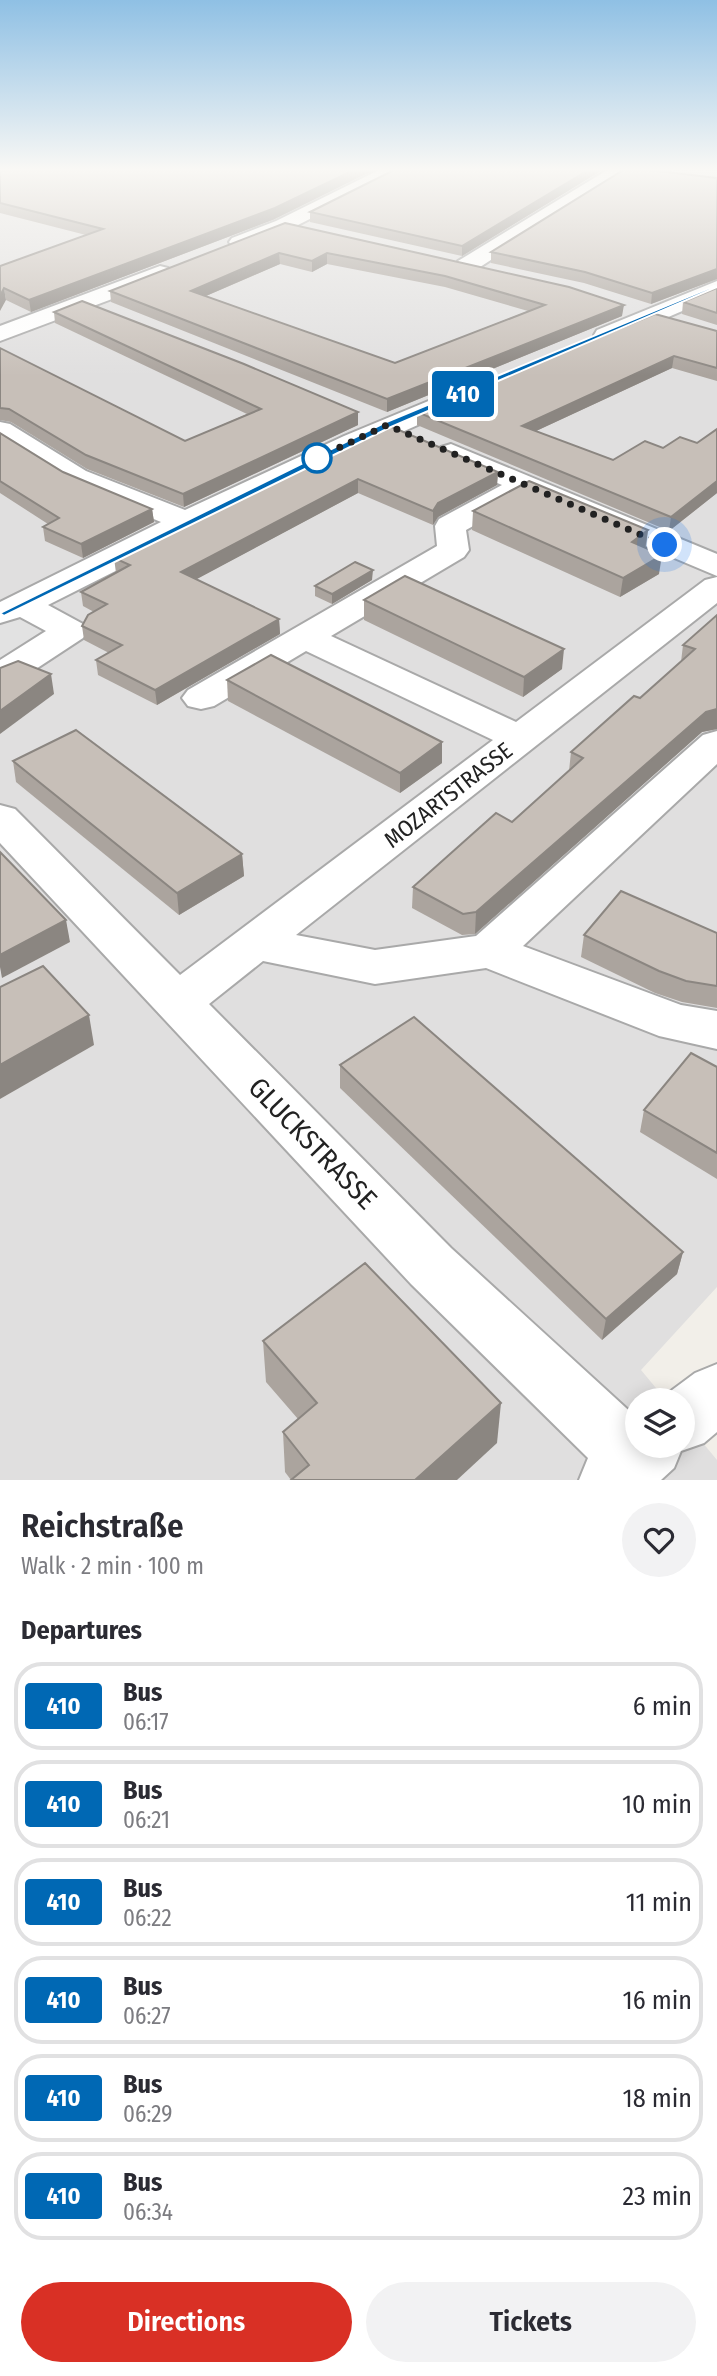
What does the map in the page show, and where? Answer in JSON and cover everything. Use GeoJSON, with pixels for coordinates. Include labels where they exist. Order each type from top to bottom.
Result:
{"type":"FeatureCollection","features":[{"type":"Feature","properties":{"kind":"street"},"geometry":{"type":"LineString","coordinates":[[221,249],[250,238]]}},
{"type":"Feature","properties":{"kind":"street"},"geometry":{"type":"LineString","coordinates":[[466,266],[513,238]]}},
{"type":"Feature","properties":{"kind":"street"},"geometry":{"type":"LineString","coordinates":[[440,260],[494,272]]}},
{"type":"Feature","properties":{"kind":"street"},"geometry":{"type":"LineString","coordinates":[[0,334],[183,263]]}},
{"type":"Feature","properties":{"kind":"street"},"geometry":{"type":"LineString","coordinates":[[578,347],[667,319],[717,288]]}},
{"type":"Feature","properties":{"kind":"street"},"geometry":{"type":"LineString","coordinates":[[83,302],[120,317]]}},
{"type":"Feature","properties":{"kind":"street"},"geometry":{"type":"LineString","coordinates":[[615,303],[667,319]]}},
{"type":"Feature","properties":{"kind":"street"},"geometry":{"type":"LineString","coordinates":[[11,609],[185,521],[387,425],[489,383]]}},
{"type":"Feature","properties":{"kind":"street"},"geometry":{"type":"LineString","coordinates":[[351,410],[703,561],[717,534]]}},
{"type":"Feature","properties":{"kind":"street"},"geometry":{"type":"LineString","coordinates":[[0,430],[76,477],[185,521]]}},
{"type":"Feature","properties":{"kind":"street"},"geometry":{"type":"LineString","coordinates":[[201,698],[453,550],[450,526],[523,485]]}},
{"type":"Feature","properties":{"kind":"street","name":"MOZARTSTRASSE"},"geometry":{"type":"LineString","coordinates":[[178,1002],[717,587]]}},
{"type":"Feature","properties":{"kind":"street"},"geometry":{"type":"LineString","coordinates":[[0,676],[71,631],[11,609]]}},
{"type":"Feature","properties":{"kind":"street"},"geometry":{"type":"LineString","coordinates":[[305,637],[521,739]]}},
{"type":"Feature","properties":{"kind":"street"},"geometry":{"type":"LineString","coordinates":[[489,951],[717,743]]}},
{"type":"Feature","properties":{"kind":"street","name":"GLUCKSTRASSE"},"geometry":{"type":"LineString","coordinates":[[0,818],[431,1266],[633,1461]]}},
{"type":"Feature","properties":{"kind":"street"},"geometry":{"type":"LineString","coordinates":[[254,943],[375,967],[489,951],[676,1023],[717,1030]]}},
{"type":"Feature","properties":{"kind":"street"},"geometry":{"type":"LineString","coordinates":[[695,1411],[717,1394]]}},
{"type":"Feature","properties":{"kind":"shaded area"},"geometry":{"type":"Polygon","coordinates":[[[0,238],[717,238],[717,1287],[641,1370],[656,1388],[625,1388],[625,1458],[695,1458],[695,1433],[717,1460],[717,1480],[0,1480],[0,238]]]}},
{"type":"Feature","properties":{"kind":"shaded area"},"geometry":{"type":"Polygon","coordinates":[[[32,609],[71,631],[0,676],[0,626],[32,609]]]}},
{"type":"Feature","properties":{"kind":"building"},"geometry":{"type":"Polygon","coordinates":[[[78,238],[195,238],[29,300],[4,288],[0,296],[0,266],[78,238]]]}},
{"type":"Feature","properties":{"kind":"building"},"geometry":{"type":"Polygon","coordinates":[[[246,238],[352,238],[569,287],[624,305],[387,399],[110,291],[246,238]],[[279,253],[191,291],[395,363],[545,305],[445,276],[327,253],[312,261],[279,253]]]}},
{"type":"Feature","properties":{"kind":"building"},"geometry":{"type":"Polygon","coordinates":[[[427,238],[475,238],[462,246],[427,238]]]}},
{"type":"Feature","properties":{"kind":"building"},"geometry":{"type":"Polygon","coordinates":[[[513,238],[717,238],[717,269],[652,293],[585,272],[491,252],[513,238]]]}},
{"type":"Feature","properties":{"kind":"building"},"geometry":{"type":"Polygon","coordinates":[[[717,288],[717,313],[683,302],[717,288]]]}},
{"type":"Feature","properties":{"kind":"building"},"geometry":{"type":"Polygon","coordinates":[[[82,301],[358,412],[183,494],[86,455],[9,409],[0,408],[0,348],[185,441],[261,409],[54,312],[82,301]]]}},
{"type":"Feature","properties":{"kind":"building"},"geometry":{"type":"Polygon","coordinates":[[[655,314],[717,331],[717,368],[674,356],[522,426],[613,460],[645,441],[663,448],[680,437],[697,443],[717,429],[717,481],[671,517],[417,412],[655,314]]]}},
{"type":"Feature","properties":{"kind":"building"},"geometry":{"type":"Polygon","coordinates":[[[387,425],[498,472],[438,503],[433,511],[358,479],[181,572],[279,619],[155,690],[96,660],[122,645],[82,626],[88,615],[107,604],[81,592],[130,565],[114,558],[387,425]]]}},
{"type":"Feature","properties":{"kind":"building"},"geometry":{"type":"Polygon","coordinates":[[[0,433],[63,472],[152,509],[81,544],[43,527],[59,518],[0,481],[0,433]]]}},
{"type":"Feature","properties":{"kind":"building"},"geometry":{"type":"Polygon","coordinates":[[[529,481],[648,530],[632,542],[662,555],[623,578],[473,511],[529,481]]]}},
{"type":"Feature","properties":{"kind":"building"},"geometry":{"type":"Polygon","coordinates":[[[355,562],[373,570],[332,594],[315,586],[355,562]]]}},
{"type":"Feature","properties":{"kind":"building"},"geometry":{"type":"Polygon","coordinates":[[[405,576],[564,649],[524,677],[364,600],[405,576]]]}},
{"type":"Feature","properties":{"kind":"building"},"geometry":{"type":"Polygon","coordinates":[[[717,615],[717,709],[706,712],[476,912],[463,914],[413,887],[496,813],[512,822],[583,758],[571,752],[634,696],[640,698],[695,649],[683,645],[717,615]]]}},
{"type":"Feature","properties":{"kind":"building"},"geometry":{"type":"Polygon","coordinates":[[[271,655],[442,742],[400,773],[227,680],[271,655]]]}},
{"type":"Feature","properties":{"kind":"building"},"geometry":{"type":"Polygon","coordinates":[[[18,661],[51,674],[0,711],[0,668],[18,661]]]}},
{"type":"Feature","properties":{"kind":"building"},"geometry":{"type":"Polygon","coordinates":[[[76,730],[242,854],[177,893],[13,761],[76,730]]]}},
{"type":"Feature","properties":{"kind":"building"},"geometry":{"type":"Polygon","coordinates":[[[0,852],[66,920],[0,955],[0,852]]]}},
{"type":"Feature","properties":{"kind":"building"},"geometry":{"type":"Polygon","coordinates":[[[621,891],[717,933],[717,986],[686,981],[659,971],[584,935],[621,891]]]}},
{"type":"Feature","properties":{"kind":"building"},"geometry":{"type":"Polygon","coordinates":[[[43,966],[89,1015],[0,1065],[0,987],[43,966]]]}},
{"type":"Feature","properties":{"kind":"building"},"geometry":{"type":"Polygon","coordinates":[[[414,1017],[683,1252],[606,1319],[340,1065],[414,1017]]]}},
{"type":"Feature","properties":{"kind":"building"},"geometry":{"type":"Polygon","coordinates":[[[691,1053],[717,1067],[717,1153],[644,1110],[691,1053]]]}},
{"type":"Feature","properties":{"kind":"building"},"geometry":{"type":"Polygon","coordinates":[[[365,1263],[501,1403],[415,1480],[291,1480],[309,1465],[283,1432],[317,1403],[263,1341],[365,1263]]]}},
{"type":"Feature","properties":{"kind":"bus line","name":"410"},"geometry":{"type":"LineString","coordinates":[[0,613],[23,605],[185,521],[387,425],[654,316],[717,287]]}},
{"type":"Feature","properties":{"kind":"route"},"geometry":{"type":"LineString","coordinates":[[317,458],[387,425],[665,545]]}}]}
